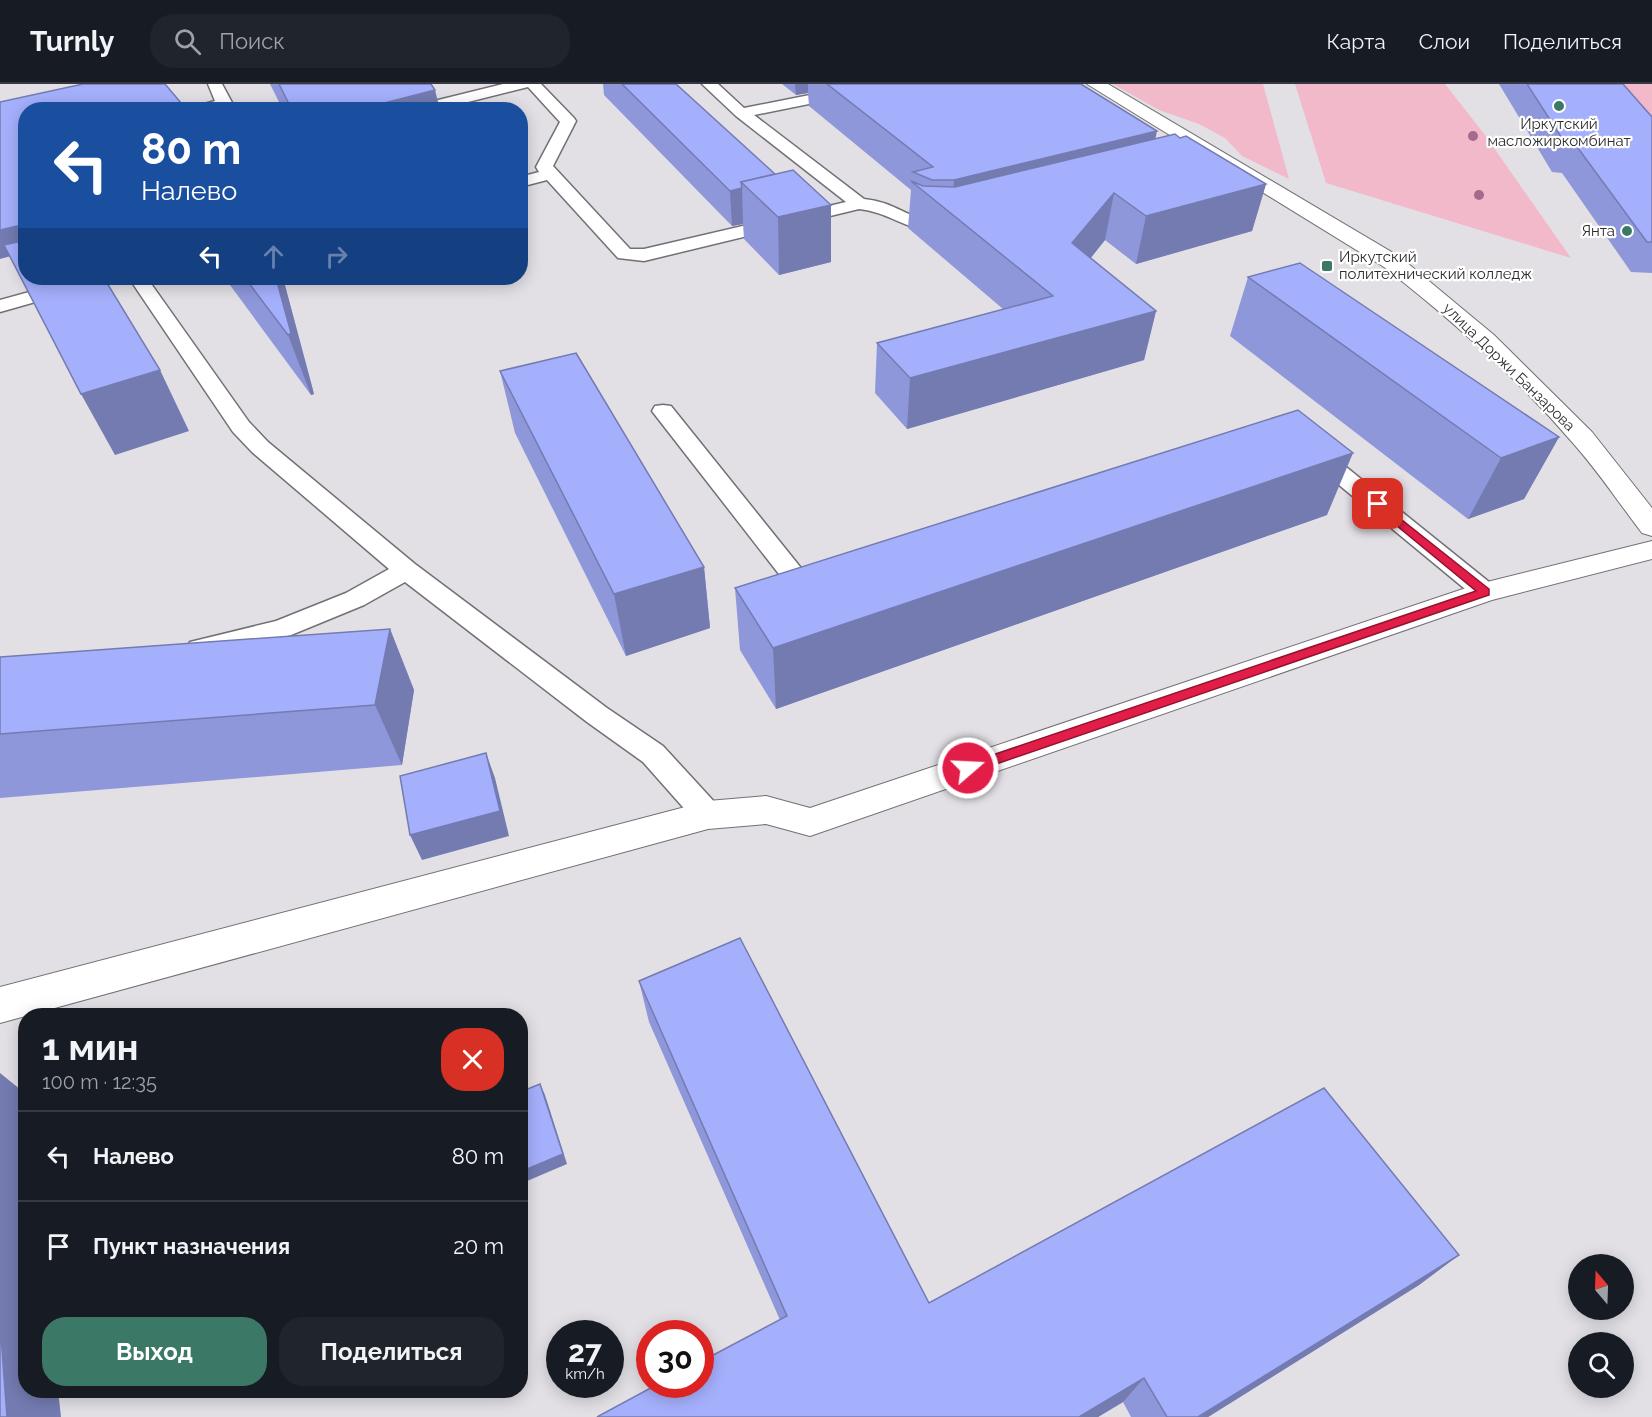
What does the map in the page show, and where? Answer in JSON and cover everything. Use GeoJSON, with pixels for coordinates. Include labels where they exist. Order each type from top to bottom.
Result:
{"type":"FeatureCollection","features":[{"type":"Feature","properties":{"kind":"street","name":"улица Доржи Банзарова"},"geometry":{"type":"LineString","coordinates":[[1096,84],[1392,262],[1437,296],[1534,386],[1574,428],[1652,527]]}},
{"type":"Feature","properties":{"kind":"street"},"geometry":{"type":"LineString","coordinates":[[0,1005],[708,815],[766,810],[810,822],[1485,592],[1652,550]]}},
{"type":"Feature","properties":{"kind":"lane"},"geometry":{"type":"LineString","coordinates":[[215,84],[225,102]]}},
{"type":"Feature","properties":{"kind":"lane"},"geometry":{"type":"LineString","coordinates":[[448,102],[522,84]]}},
{"type":"Feature","properties":{"kind":"lane"},"geometry":{"type":"LineString","coordinates":[[533,84],[568,121],[544,167],[625,254],[644,255],[859,204],[880,206],[926,227],[962,224]]}},
{"type":"Feature","properties":{"kind":"lane"},"geometry":{"type":"LineString","coordinates":[[709,84],[741,113],[859,204]]}},
{"type":"Feature","properties":{"kind":"lane"},"geometry":{"type":"LineString","coordinates":[[741,113],[888,84]]}},
{"type":"Feature","properties":{"kind":"lane"},"geometry":{"type":"LineString","coordinates":[[1199,165],[1221,159]]}},
{"type":"Feature","properties":{"kind":"lane"},"geometry":{"type":"LineString","coordinates":[[528,181],[551,174]]}},
{"type":"Feature","properties":{"kind":"lane"},"geometry":{"type":"LineString","coordinates":[[0,306],[74,285]]}},
{"type":"Feature","properties":{"kind":"lane"},"geometry":{"type":"LineString","coordinates":[[143,285],[241,427],[260,447],[406,570],[597,715],[653,754],[708,815]]}},
{"type":"Feature","properties":{"kind":"lane"},"geometry":{"type":"LineString","coordinates":[[663,411],[805,590],[831,594],[843,590]]}},
{"type":"Feature","properties":{"kind":"lane"},"geometry":{"type":"LineString","coordinates":[[1295,444],[1306,446],[1485,592]]}},
{"type":"Feature","properties":{"kind":"lane"},"geometry":{"type":"LineString","coordinates":[[180,652],[282,629],[355,599],[406,570]]}},
{"type":"Feature","properties":{"kind":"shaded area"},"geometry":{"type":"Polygon","coordinates":[[[1113,84],[1263,84],[1289,179],[1242,156],[1225,138],[1199,124],[1159,110],[1113,84]]]}},
{"type":"Feature","properties":{"kind":"shaded area"},"geometry":{"type":"Polygon","coordinates":[[[1295,84],[1445,84],[1485,135],[1571,258],[1326,183],[1295,84]]]}},
{"type":"Feature","properties":{"kind":"shaded area"},"geometry":{"type":"Polygon","coordinates":[[[1594,84],[1652,84],[1652,133],[1594,84]]]}},
{"type":"Feature","properties":{"kind":"building"},"geometry":{"type":"Polygon","coordinates":[[[83,84],[165,84],[180,102],[18,102],[18,226],[0,230],[0,102],[83,84]]]}},
{"type":"Feature","properties":{"kind":"building"},"geometry":{"type":"Polygon","coordinates":[[[279,84],[431,84],[435,90],[388,102],[288,102],[279,84]]]}},
{"type":"Feature","properties":{"kind":"building"},"geometry":{"type":"Polygon","coordinates":[[[622,84],[676,84],[775,174],[741,182],[742,188],[730,191],[622,84]]]}},
{"type":"Feature","properties":{"kind":"building"},"geometry":{"type":"Polygon","coordinates":[[[827,84],[1081,84],[1157,131],[954,180],[932,180],[913,172],[933,167],[827,84]]]}},
{"type":"Feature","properties":{"kind":"building"},"geometry":{"type":"Polygon","coordinates":[[[1527,84],[1623,84],[1652,117],[1652,242],[1647,242],[1575,144],[1565,143],[1527,84]]]}},
{"type":"Feature","properties":{"kind":"building"},"geometry":{"type":"Polygon","coordinates":[[[1175,134],[1180,138],[1186,136],[1266,184],[1146,216],[1114,193],[1072,243],[1156,311],[910,378],[877,343],[1053,296],[911,181],[923,186],[955,187],[1175,134]]]}},
{"type":"Feature","properties":{"kind":"building"},"geometry":{"type":"Polygon","coordinates":[[[793,170],[831,205],[778,217],[741,182],[793,170]]]}},
{"type":"Feature","properties":{"kind":"building"},"geometry":{"type":"Polygon","coordinates":[[[18,242],[18,272],[4,245],[18,242]]]}},
{"type":"Feature","properties":{"kind":"building"},"geometry":{"type":"Polygon","coordinates":[[[1300,263],[1559,437],[1501,458],[1248,277],[1300,263]]]}},
{"type":"Feature","properties":{"kind":"building"},"geometry":{"type":"Polygon","coordinates":[[[25,285],[108,285],[160,370],[81,394],[25,285]]]}},
{"type":"Feature","properties":{"kind":"building"},"geometry":{"type":"Polygon","coordinates":[[[250,285],[278,285],[291,333],[288,335],[250,285]]]}},
{"type":"Feature","properties":{"kind":"building"},"geometry":{"type":"Polygon","coordinates":[[[576,353],[704,567],[614,594],[500,371],[576,353]]]}},
{"type":"Feature","properties":{"kind":"building"},"geometry":{"type":"Polygon","coordinates":[[[1298,410],[1353,453],[773,648],[735,588],[1298,410]]]}},
{"type":"Feature","properties":{"kind":"building"},"geometry":{"type":"Polygon","coordinates":[[[390,629],[375,705],[0,734],[0,657],[390,629]]]}},
{"type":"Feature","properties":{"kind":"building"},"geometry":{"type":"Polygon","coordinates":[[[486,753],[500,811],[410,835],[400,776],[486,753]]]}},
{"type":"Feature","properties":{"kind":"building"},"geometry":{"type":"Polygon","coordinates":[[[740,938],[929,1303],[1324,1088],[1459,1255],[1198,1417],[1167,1417],[1144,1378],[1079,1417],[597,1417],[636,1396],[636,1398],[714,1398],[714,1355],[787,1316],[639,981],[740,938]]]}},
{"type":"Feature","properties":{"kind":"building"},"geometry":{"type":"Polygon","coordinates":[[[540,1084],[563,1154],[528,1169],[528,1089],[540,1084]]]}},
{"type":"Feature","properties":{"kind":"building"},"geometry":{"type":"Polygon","coordinates":[[[0,1322],[7,1417],[0,1417],[0,1322]]]}},
{"type":"Feature","properties":{"kind":"place","name":"Иркутский масложиркомбинат"},"geometry":{"type":"Point","coordinates":[1559,106]}},
{"type":"Feature","properties":{"kind":"place","name":"Янта"},"geometry":{"type":"Point","coordinates":[1627,231]}},
{"type":"Feature","properties":{"kind":"place","name":"Иркутский политехнический колледж"},"geometry":{"type":"Point","coordinates":[1327,266]}},
{"type":"Feature","properties":{"kind":"route"},"geometry":{"type":"LineString","coordinates":[[968,768],[1485,592],[1378,504]]}}]}
